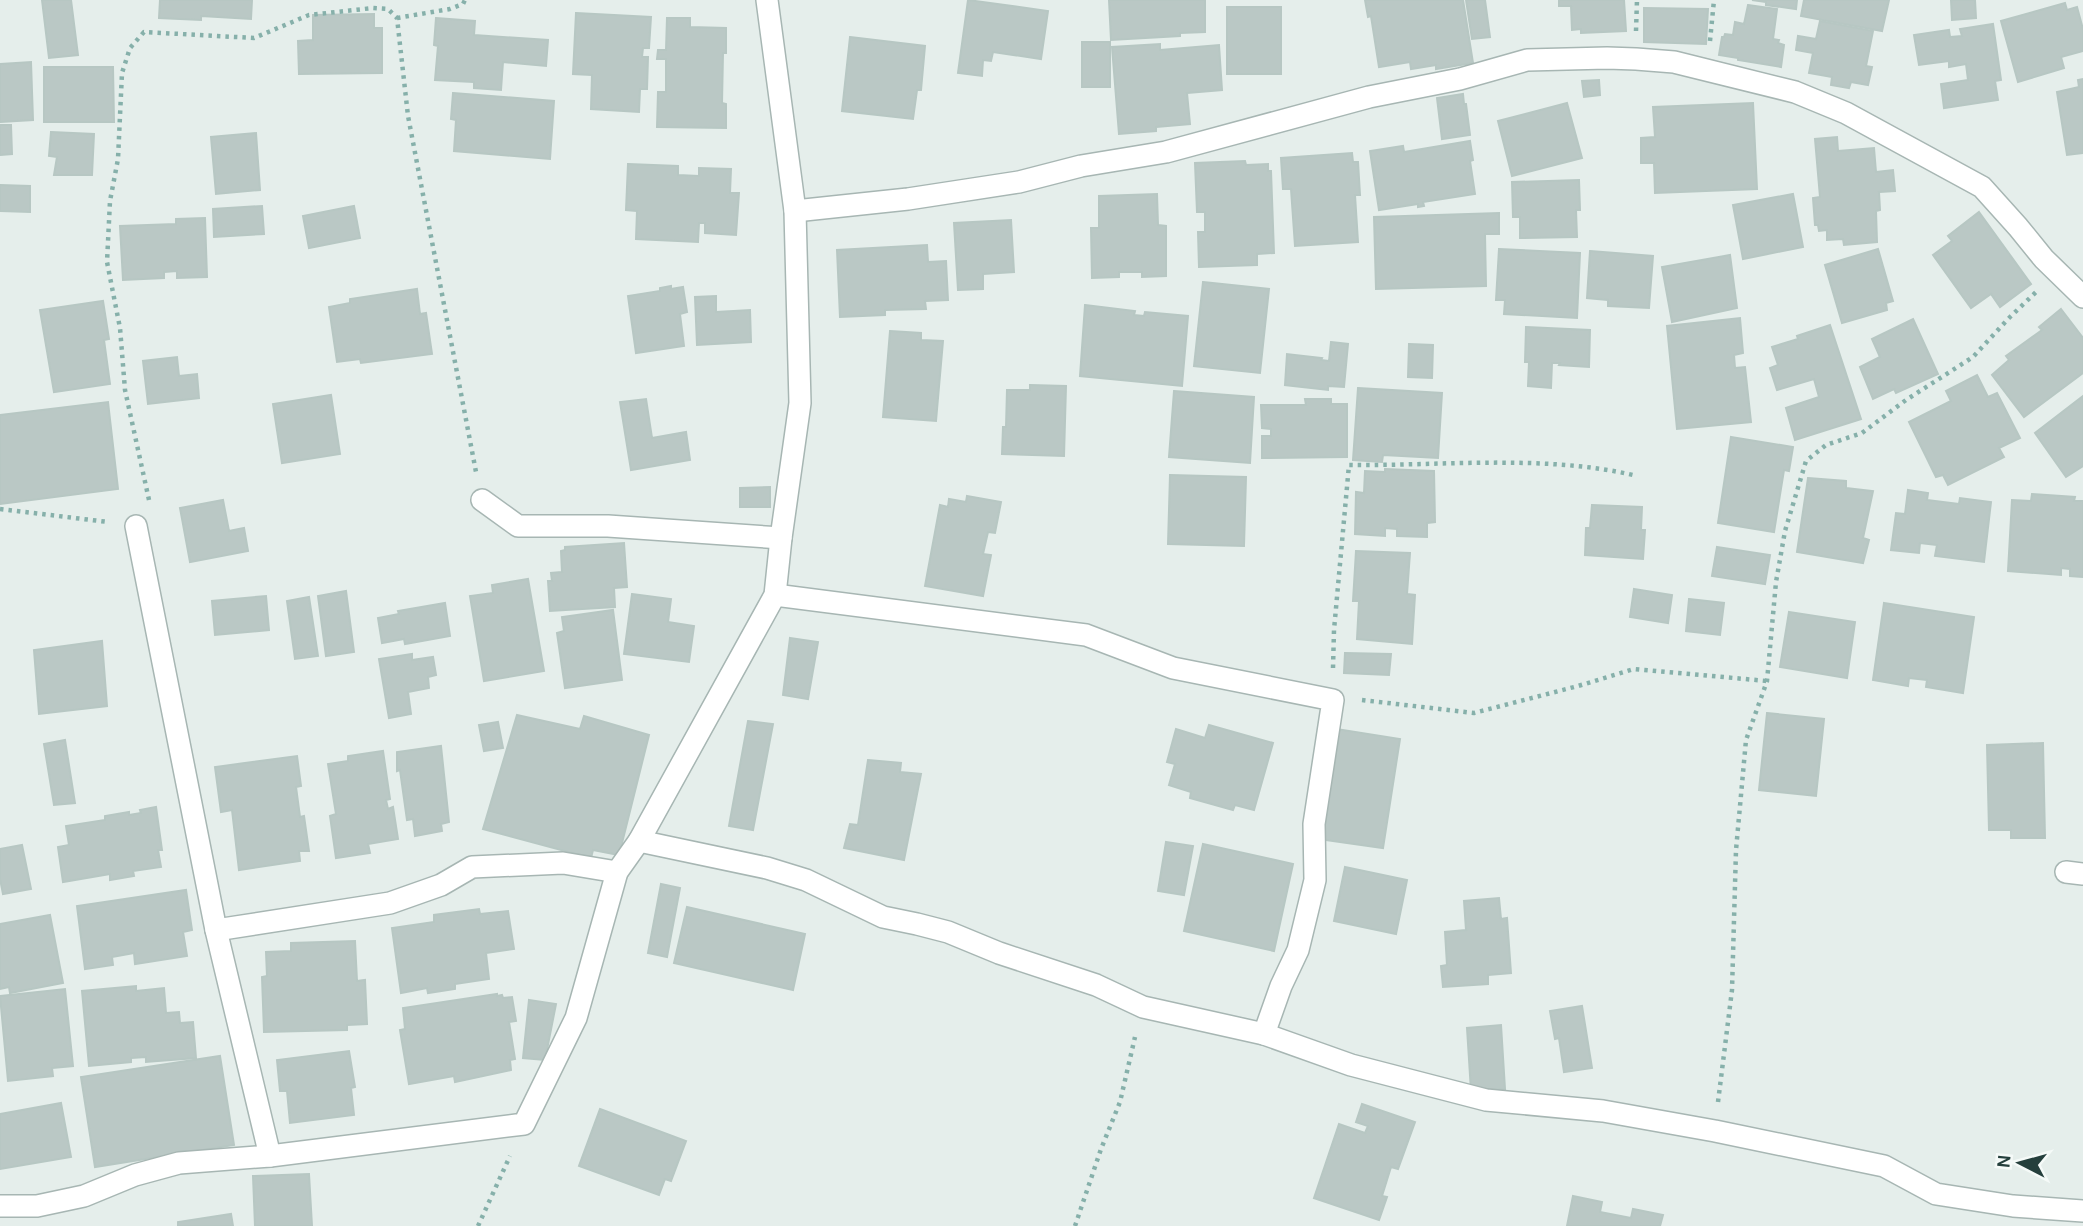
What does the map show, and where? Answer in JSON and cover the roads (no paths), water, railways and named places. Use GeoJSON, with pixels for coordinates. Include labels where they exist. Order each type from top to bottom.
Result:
{"type":"FeatureCollection","features":[{"type":"Feature","properties":{"kind":"street"},"geometry":{"type":"LineString","coordinates":[[0,1206],[37,1206],[84,1196],[135,1175],[180,1163],[271,1156],[524,1124],[576,1018],[617,872],[639,841],[775,596],[800,403],[795,211],[767,0]]}},
{"type":"Feature","properties":{"kind":"street"},"geometry":{"type":"LineString","coordinates":[[795,211],[908,199],[1019,182],[1081,166],[1166,152],[1370,97],[1415,90],[1527,60],[1607,58],[1674,62],[1795,92],[1846,113],[1982,187],[2044,259],[2083,297]]}},
{"type":"Feature","properties":{"kind":"street"},"geometry":{"type":"LineString","coordinates":[[482,500],[518,526],[608,526],[781,538]]}},
{"type":"Feature","properties":{"kind":"street"},"geometry":{"type":"LineString","coordinates":[[136,526],[216,930],[271,1156]]}},
{"type":"Feature","properties":{"kind":"street"},"geometry":{"type":"LineString","coordinates":[[775,596],[1086,635],[1173,668],[1333,700],[1314,824],[1315,880],[1298,950],[1281,986],[1264,1034]]}},
{"type":"Feature","properties":{"kind":"street"},"geometry":{"type":"LineString","coordinates":[[639,841],[766,868],[806,880],[883,918],[948,932],[999,953],[1096,985],[1143,1007],[1264,1034],[1351,1065],[1486,1100],[1603,1111],[1715,1131],[1884,1166],[1936,1194],[2013,1206],[2083,1211]]}},
{"type":"Feature","properties":{"kind":"street"},"geometry":{"type":"LineString","coordinates":[[216,930],[390,903],[441,885],[472,867],[563,863],[617,872]]}}]}
